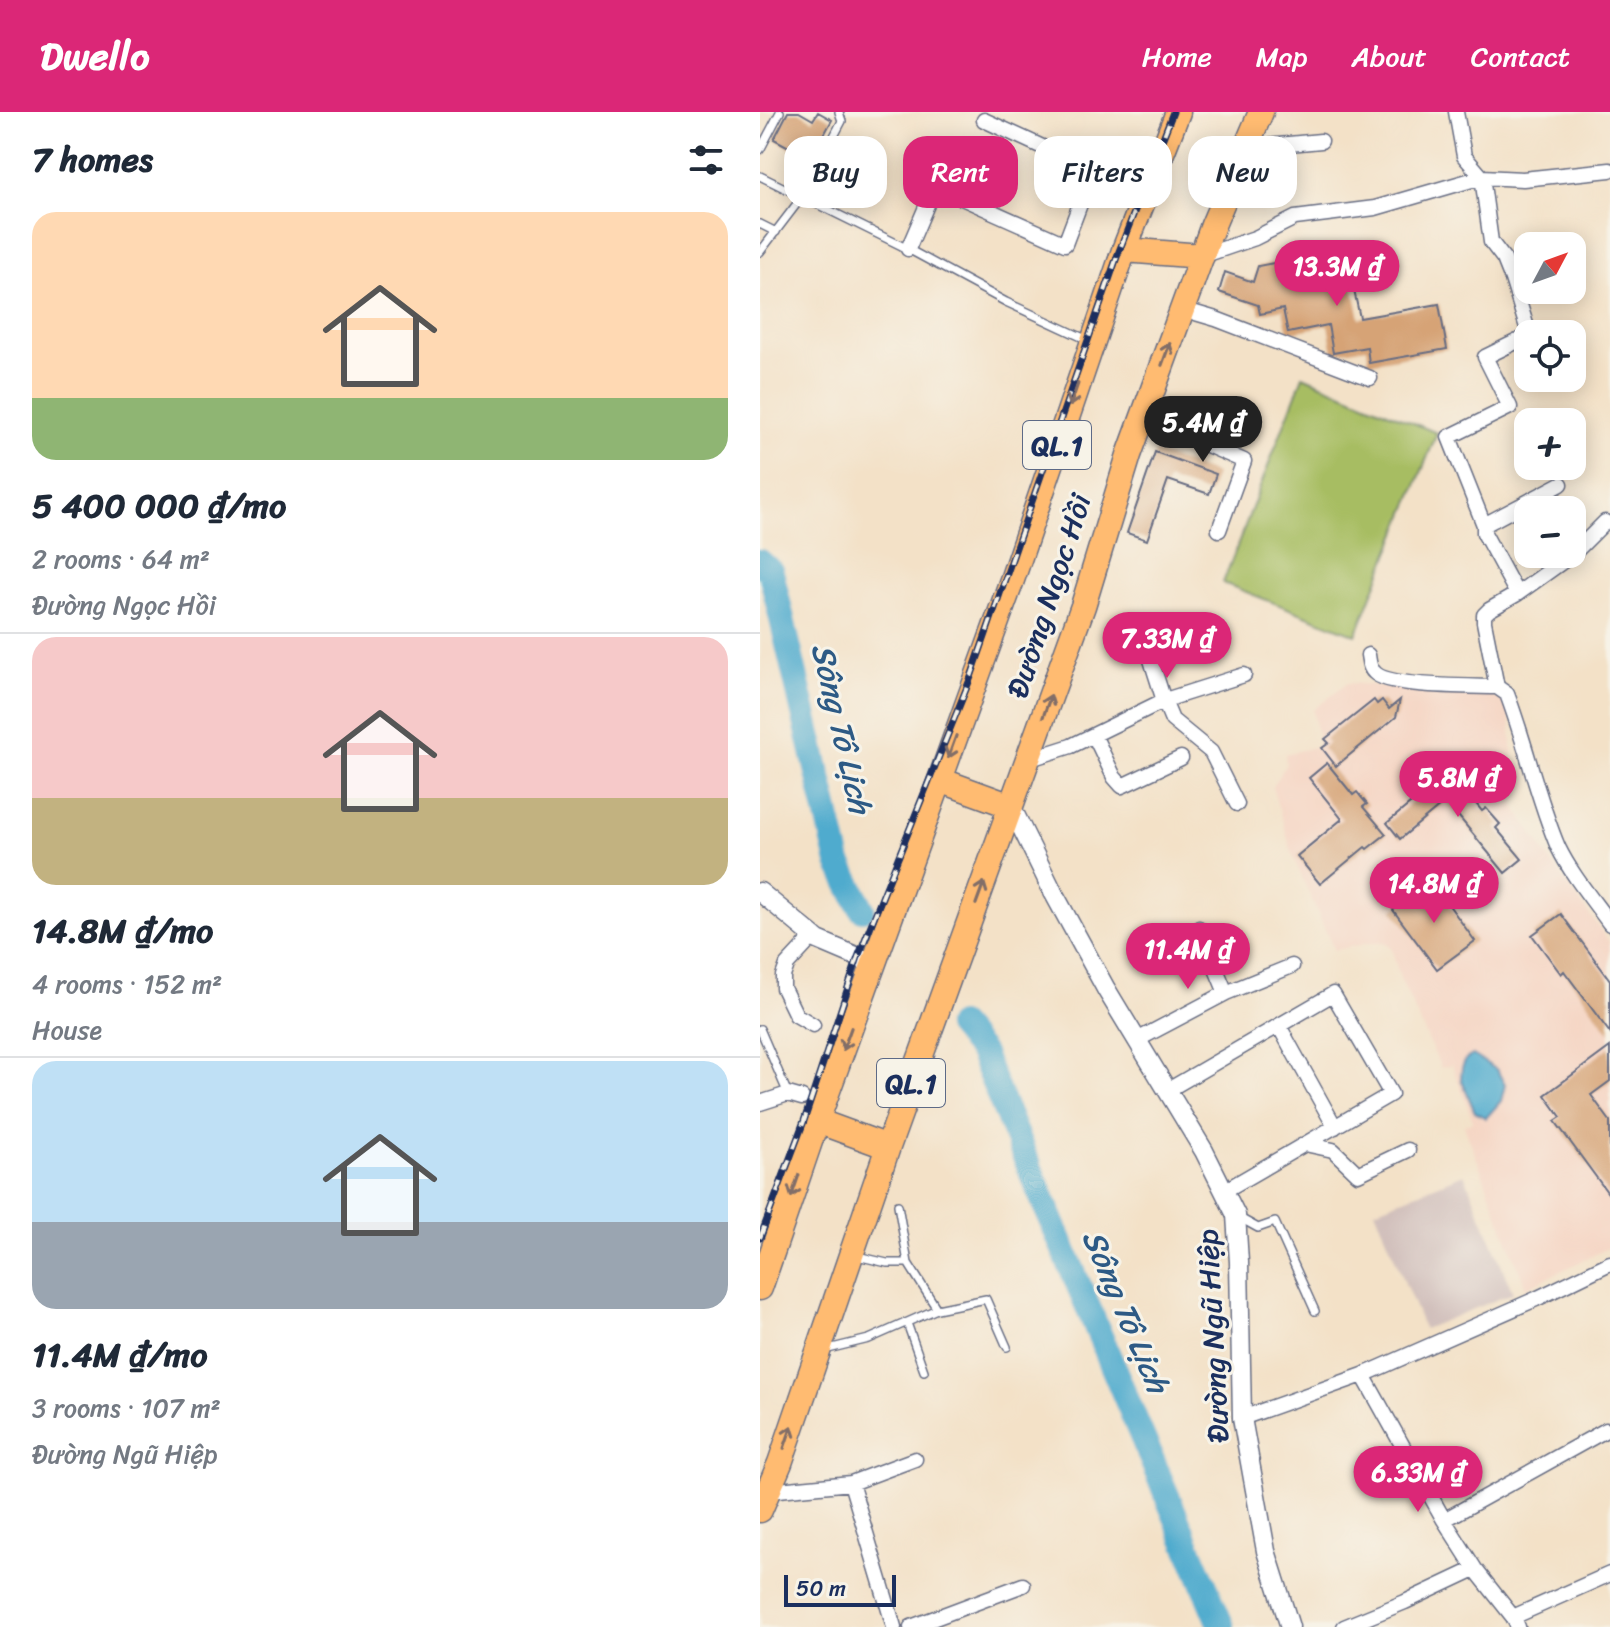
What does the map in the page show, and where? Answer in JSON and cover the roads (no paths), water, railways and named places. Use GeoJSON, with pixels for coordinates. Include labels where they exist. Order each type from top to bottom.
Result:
{"type":"FeatureCollection","features":[{"type":"Feature","properties":{"kind":"highway","name":"Đường Ngọc Hồi"},"geometry":{"type":"LineString","coordinates":[[873,965],[1012,580],[1124,250],[1178,112]]}},
{"type":"Feature","properties":{"kind":"highway","name":"Đường Ngọc Hồi"},"geometry":{"type":"LineString","coordinates":[[1251,136],[1261,112]]}},
{"type":"Feature","properties":{"kind":"highway","name":"Đường Ngọc Hồi"},"geometry":{"type":"LineString","coordinates":[[888,1147],[1083,606],[1129,455],[1222,208]]}},
{"type":"Feature","properties":{"kind":"highway"},"geometry":{"type":"LineString","coordinates":[[1124,250],[1202,256]]}},
{"type":"Feature","properties":{"kind":"highway"},"geometry":{"type":"LineString","coordinates":[[940,780],[1011,806]]}},
{"type":"Feature","properties":{"kind":"highway","name":"QL.1"},"geometry":{"type":"LineString","coordinates":[[760,1288],[873,965]]}},
{"type":"Feature","properties":{"kind":"highway"},"geometry":{"type":"LineString","coordinates":[[817,1121],[888,1147]]}},
{"type":"Feature","properties":{"kind":"highway","name":"QL.1"},"geometry":{"type":"LineString","coordinates":[[764,1501],[780,1463],[888,1147]]}},
{"type":"Feature","properties":{"kind":"street"},"geometry":{"type":"LineString","coordinates":[[1456,112],[1464,156],[1482,177],[1491,242],[1504,259],[1524,320]]}},
{"type":"Feature","properties":{"kind":"street"},"geometry":{"type":"LineString","coordinates":[[908,249],[935,186],[1065,244],[1091,175],[1088,168],[984,120]]}},
{"type":"Feature","properties":{"kind":"street"},"geometry":{"type":"LineString","coordinates":[[1297,143],[1321,141]]}},
{"type":"Feature","properties":{"kind":"street"},"geometry":{"type":"LineString","coordinates":[[1202,256],[1255,238],[1295,218],[1375,208],[1482,177],[1523,179],[1610,170]]}},
{"type":"Feature","properties":{"kind":"street"},"geometry":{"type":"LineString","coordinates":[[1182,309],[1370,378]]}},
{"type":"Feature","properties":{"kind":"street"},"geometry":{"type":"LineString","coordinates":[[1514,342],[1485,357],[1510,407],[1449,437],[1484,525],[1484,533],[1517,594]]}},
{"type":"Feature","properties":{"kind":"street"},"geometry":{"type":"LineString","coordinates":[[1143,417],[1244,461],[1219,530]]}},
{"type":"Feature","properties":{"kind":"street"},"geometry":{"type":"LineString","coordinates":[[1484,525],[1561,484]]}},
{"type":"Feature","properties":{"kind":"street"},"geometry":{"type":"LineString","coordinates":[[1497,687],[1484,615],[1573,554],[1605,522]]}},
{"type":"Feature","properties":{"kind":"street"},"geometry":{"type":"LineString","coordinates":[[1185,635],[1146,644],[1172,720],[1211,752],[1237,804]]}},
{"type":"Feature","properties":{"kind":"street"},"geometry":{"type":"LineString","coordinates":[[1368,655],[1374,673],[1383,678],[1406,683],[1497,687],[1507,694],[1559,849],[1610,924]]}},
{"type":"Feature","properties":{"kind":"street"},"geometry":{"type":"LineString","coordinates":[[1027,760],[1071,746],[1164,701],[1244,675]]}},
{"type":"Feature","properties":{"kind":"street"},"geometry":{"type":"LineString","coordinates":[[1094,735],[1114,777],[1122,786],[1181,758]]}},
{"type":"Feature","properties":{"kind":"street","name":"Đường Ngũ Hiệp"},"geometry":{"type":"LineString","coordinates":[[1011,806],[1106,989],[1204,1151],[1236,1215],[1242,1418],[1266,1551],[1290,1627]]}},
{"type":"Feature","properties":{"kind":"street"},"geometry":{"type":"LineString","coordinates":[[760,892],[813,937],[873,965]]}},
{"type":"Feature","properties":{"kind":"street"},"geometry":{"type":"LineString","coordinates":[[1199,928],[1226,993]]}},
{"type":"Feature","properties":{"kind":"street"},"geometry":{"type":"LineString","coordinates":[[813,937],[787,965],[783,976],[783,988],[796,1015],[813,1025]]}},
{"type":"Feature","properties":{"kind":"street"},"geometry":{"type":"LineString","coordinates":[[1137,1040],[1226,993],[1292,966]]}},
{"type":"Feature","properties":{"kind":"street"},"geometry":{"type":"LineString","coordinates":[[1168,1090],[1333,994],[1391,1094],[1224,1191]]}},
{"type":"Feature","properties":{"kind":"street"},"geometry":{"type":"LineString","coordinates":[[1279,1026],[1335,1127]]}},
{"type":"Feature","properties":{"kind":"street"},"geometry":{"type":"LineString","coordinates":[[760,1103],[795,1096]]}},
{"type":"Feature","properties":{"kind":"street"},"geometry":{"type":"LineString","coordinates":[[1305,1144],[1333,1150],[1358,1174],[1408,1150]]}},
{"type":"Feature","properties":{"kind":"street"},"geometry":{"type":"LineString","coordinates":[[1242,1418],[1363,1375],[1610,1263]]}},
{"type":"Feature","properties":{"kind":"street"},"geometry":{"type":"LineString","coordinates":[[1363,1375],[1444,1520],[1475,1569],[1516,1622],[1610,1574]]}},
{"type":"Feature","properties":{"kind":"street"},"geometry":{"type":"LineString","coordinates":[[1444,1520],[1606,1430]]}},
{"type":"Feature","properties":{"kind":"street"},"geometry":{"type":"LineString","coordinates":[[764,1501],[851,1483],[915,1459]]}},
{"type":"Feature","properties":{"kind":"street"},"geometry":{"type":"LineString","coordinates":[[851,1483],[894,1627]]}},
{"type":"Feature","properties":{"kind":"street"},"geometry":{"type":"LineString","coordinates":[[1344,1627],[1475,1569]]}},
{"type":"Feature","properties":{"kind":"street"},"geometry":{"type":"LineString","coordinates":[[911,1627],[1023,1585]]}},
{"type":"Feature","properties":{"kind":"lane"},"geometry":{"type":"LineString","coordinates":[[760,150],[780,112]]}},
{"type":"Feature","properties":{"kind":"lane"},"geometry":{"type":"LineString","coordinates":[[834,136],[842,121],[839,112]]}},
{"type":"Feature","properties":{"kind":"lane"},"geometry":{"type":"LineString","coordinates":[[760,176],[784,188]]}},
{"type":"Feature","properties":{"kind":"lane"},"geometry":{"type":"LineString","coordinates":[[760,252],[794,208]]}},
{"type":"Feature","properties":{"kind":"lane"},"geometry":{"type":"LineString","coordinates":[[824,208],[1006,302],[1092,342]]}},
{"type":"Feature","properties":{"kind":"lane"},"geometry":{"type":"LineString","coordinates":[[760,224],[776,232]]}},
{"type":"Feature","properties":{"kind":"lane"},"geometry":{"type":"LineString","coordinates":[[760,1029],[795,1096]]}},
{"type":"Feature","properties":{"kind":"lane"},"geometry":{"type":"LineString","coordinates":[[898,1205],[908,1263],[937,1309]]}},
{"type":"Feature","properties":{"kind":"lane"},"geometry":{"type":"LineString","coordinates":[[1236,1215],[1258,1228],[1275,1222],[1315,1311]]}},
{"type":"Feature","properties":{"kind":"lane"},"geometry":{"type":"LineString","coordinates":[[851,1254],[887,1263],[908,1263]]}},
{"type":"Feature","properties":{"kind":"lane"},"geometry":{"type":"LineString","coordinates":[[818,1352],[869,1339],[937,1309],[986,1299],[1007,1347]]}},
{"type":"Feature","properties":{"kind":"lane"},"geometry":{"type":"LineString","coordinates":[[907,1323],[924,1371]]}},
{"type":"Feature","properties":{"kind":"water"},"geometry":{"type":"Polygon","coordinates":[[[1473,1055],[1497,1070],[1505,1085],[1501,1101],[1486,1118],[1475,1112],[1461,1079],[1466,1059],[1473,1055]]]}},
{"type":"Feature","properties":{"kind":"waterway","name":"Sông Tô Lịch"},"geometry":{"type":"LineString","coordinates":[[760,562],[771,572],[839,863],[862,909]]}},
{"type":"Feature","properties":{"kind":"waterway","name":"Sông Tô Lịch"},"geometry":{"type":"LineString","coordinates":[[959,1026],[981,1052],[1222,1627]]}},
{"type":"Feature","properties":{"kind":"railway"},"geometry":{"type":"LineString","coordinates":[[760,1238],[804,1121],[858,957],[971,677],[1118,254],[1173,112]]}}]}
